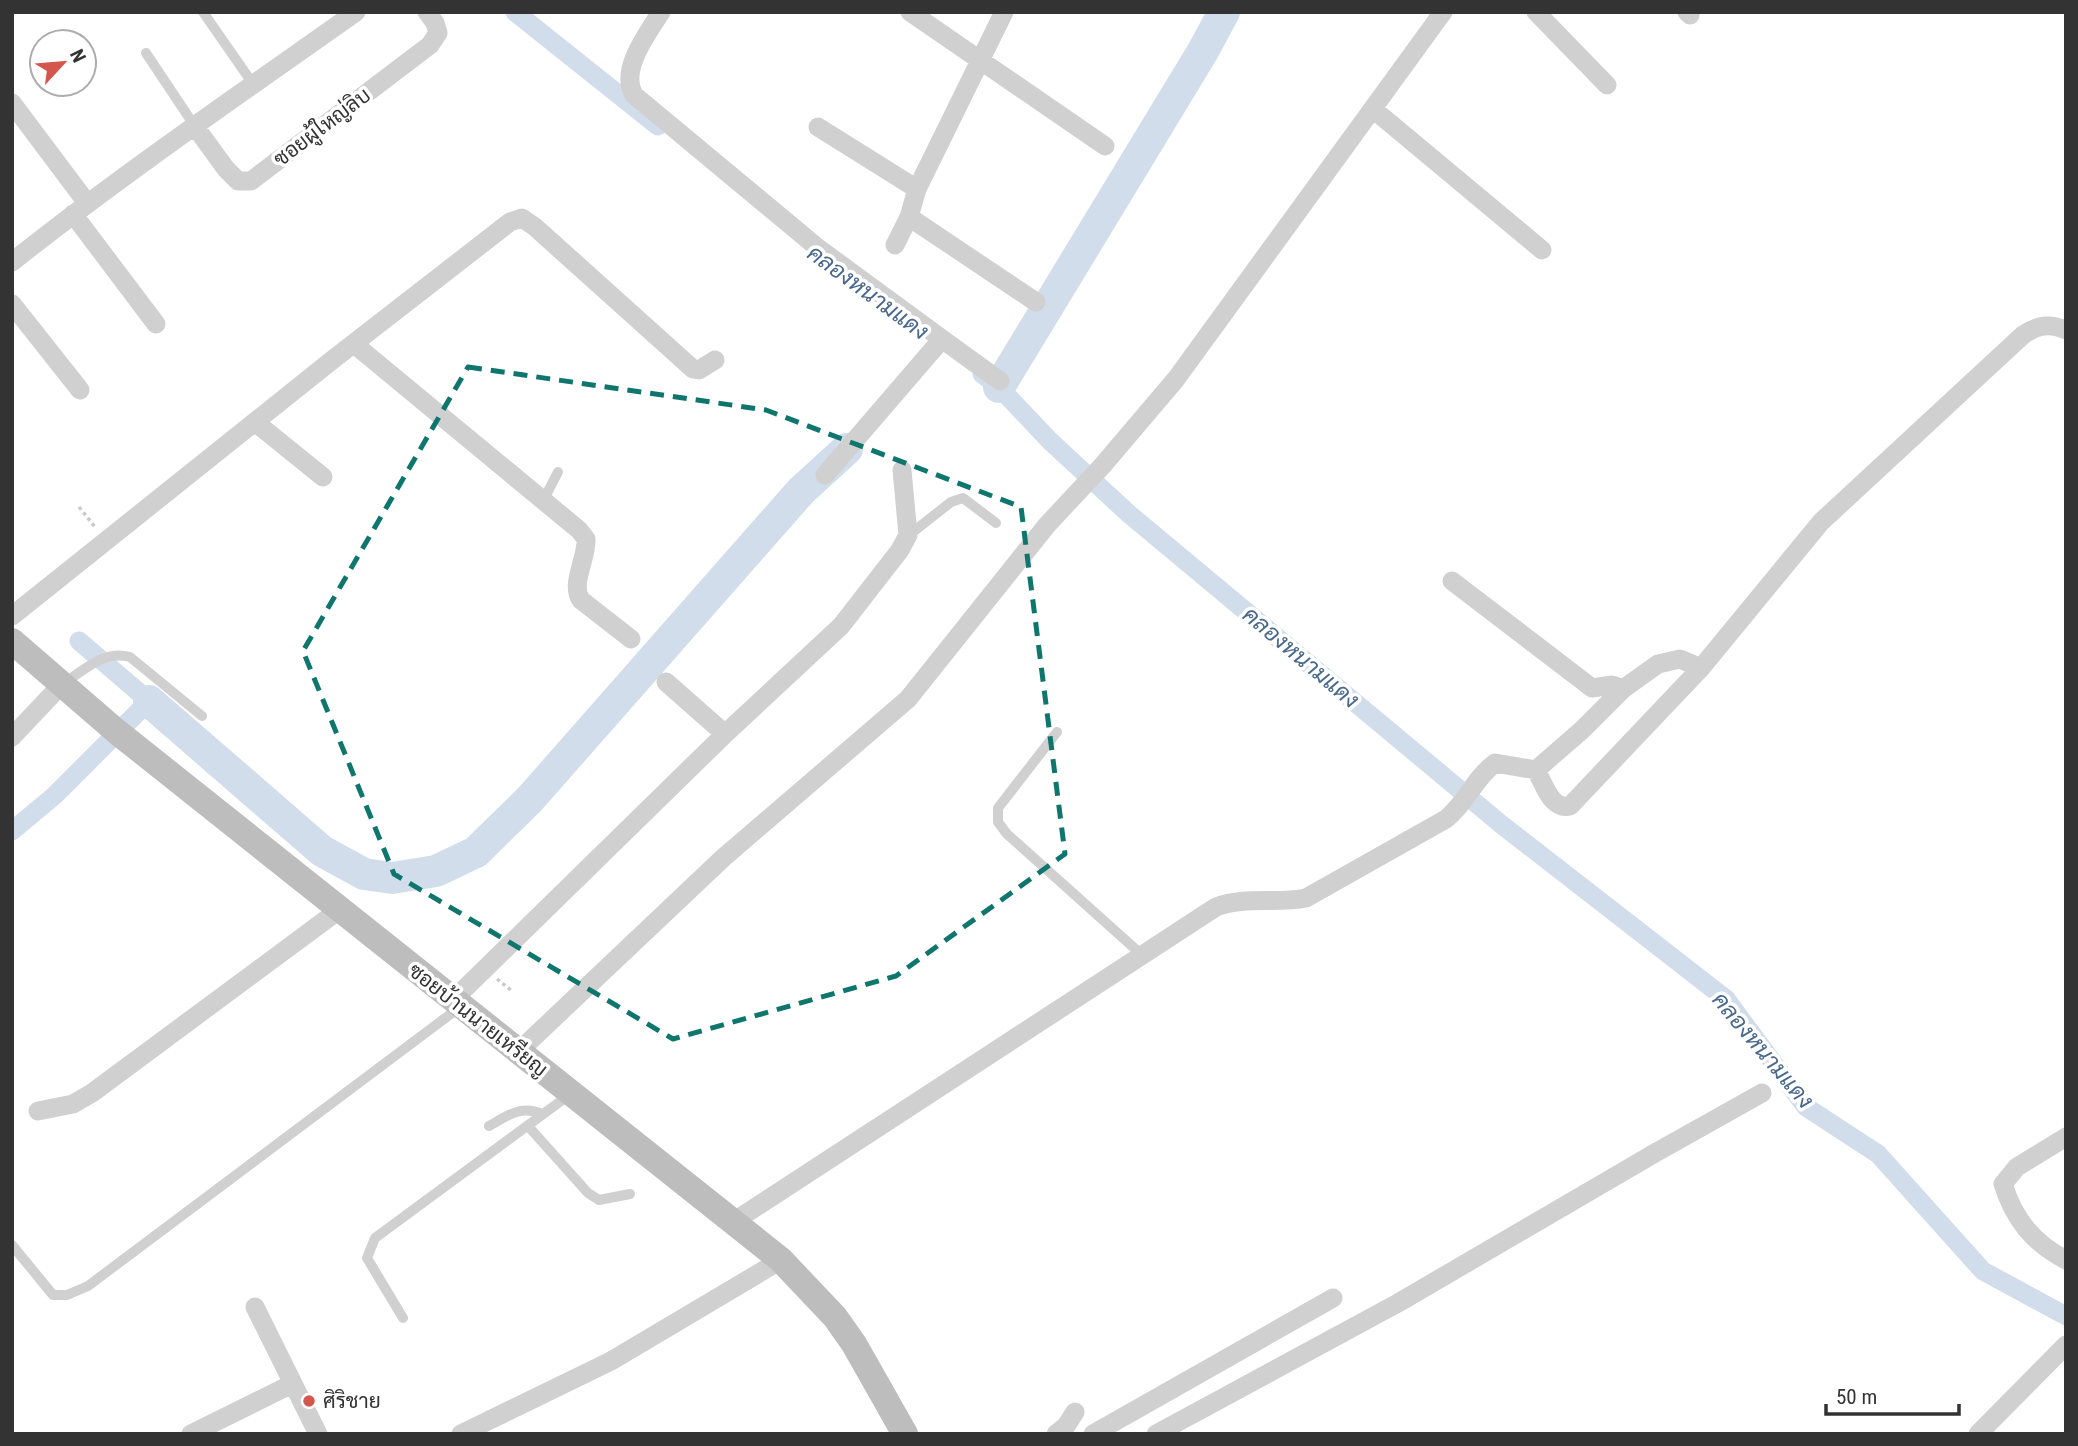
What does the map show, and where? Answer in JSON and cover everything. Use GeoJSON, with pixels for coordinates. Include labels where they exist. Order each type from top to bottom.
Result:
{"type":"FeatureCollection","features":[{"type":"Feature","properties":{"kind":"street","name":"ซอยผู้ใหญ่ลิบ"},"geometry":{"type":"LineString","coordinates":[[194,125],[238,181],[251,181],[430,45],[438,33],[427,12]]}},
{"type":"Feature","properties":{"kind":"street"},"geometry":{"type":"LineString","coordinates":[[661,12],[640,44],[633,64],[629,83],[634,95],[818,248],[941,340],[1000,380]]}},
{"type":"Feature","properties":{"kind":"street"},"geometry":{"type":"LineString","coordinates":[[910,12],[1105,146]]}},
{"type":"Feature","properties":{"kind":"street"},"geometry":{"type":"LineString","coordinates":[[895,244],[909,217],[917,189],[1004,12]]}},
{"type":"Feature","properties":{"kind":"street"},"geometry":{"type":"LineString","coordinates":[[518,1052],[723,858],[908,699],[1047,525],[1103,465],[1176,379],[1443,12]]}},
{"type":"Feature","properties":{"kind":"street"},"geometry":{"type":"LineString","coordinates":[[1539,13],[1607,85]]}},
{"type":"Feature","properties":{"kind":"street"},"geometry":{"type":"LineString","coordinates":[[12,262],[80,208],[348,15]]}},
{"type":"Feature","properties":{"kind":"street"},"geometry":{"type":"LineString","coordinates":[[12,103],[156,324]]}},
{"type":"Feature","properties":{"kind":"street"},"geometry":{"type":"LineString","coordinates":[[1373,109],[1542,250]]}},
{"type":"Feature","properties":{"kind":"street"},"geometry":{"type":"LineString","coordinates":[[818,127],[917,189]]}},
{"type":"Feature","properties":{"kind":"street"},"geometry":{"type":"LineString","coordinates":[[909,217],[1036,302]]}},
{"type":"Feature","properties":{"kind":"street"},"geometry":{"type":"LineString","coordinates":[[12,616],[510,222],[522,218],[535,227],[693,369],[699,370],[715,360]]}},
{"type":"Feature","properties":{"kind":"street"},"geometry":{"type":"LineString","coordinates":[[12,304],[80,390]]}},
{"type":"Feature","properties":{"kind":"street"},"geometry":{"type":"LineString","coordinates":[[733,1222],[1216,907],[1229,902],[1291,901],[1306,898],[1446,819],[1460,808],[1480,775],[1494,763],[1535,770],[1555,804],[1570,806],[1701,667],[1821,522],[2023,335],[2036,326],[2054,326],[2066,330]]}},
{"type":"Feature","properties":{"kind":"street"},"geometry":{"type":"LineString","coordinates":[[825,475],[941,340]]}},
{"type":"Feature","properties":{"kind":"street"},"geometry":{"type":"LineString","coordinates":[[354,344],[586,539],[587,552],[576,593],[581,600],[631,639]]}},
{"type":"Feature","properties":{"kind":"street"},"geometry":{"type":"LineString","coordinates":[[255,422],[323,477]]}},
{"type":"Feature","properties":{"kind":"street"},"geometry":{"type":"LineString","coordinates":[[457,1003],[725,734],[841,626],[900,550],[908,535],[902,470]]}},
{"type":"Feature","properties":{"kind":"street"},"geometry":{"type":"LineString","coordinates":[[1452,581],[1592,688],[1612,685],[1623,689]]}},
{"type":"Feature","properties":{"kind":"street","name":"ซอยบ้านนายเหรียญ"},"geometry":{"type":"LineString","coordinates":[[12,641],[116,731],[781,1260],[835,1317],[854,1344],[905,1434]]}},
{"type":"Feature","properties":{"kind":"street"},"geometry":{"type":"LineString","coordinates":[[1535,770],[1582,730],[1623,689],[1658,664],[1680,659],[1701,667]]}},
{"type":"Feature","properties":{"kind":"street"},"geometry":{"type":"LineString","coordinates":[[666,682],[725,734]]}},
{"type":"Feature","properties":{"kind":"street"},"geometry":{"type":"LineString","coordinates":[[12,737],[62,684]]}},
{"type":"Feature","properties":{"kind":"street"},"geometry":{"type":"LineString","coordinates":[[38,1111],[73,1104],[92,1093],[339,910]]}},
{"type":"Feature","properties":{"kind":"street"},"geometry":{"type":"LineString","coordinates":[[1156,1434],[1398,1303],[1762,1093]]}},
{"type":"Feature","properties":{"kind":"street"},"geometry":{"type":"LineString","coordinates":[[2066,1138],[2017,1167],[2003,1184],[2011,1209],[2021,1223],[2048,1250],[2066,1260]]}},
{"type":"Feature","properties":{"kind":"street"},"geometry":{"type":"LineString","coordinates":[[461,1434],[611,1362],[781,1260]]}},
{"type":"Feature","properties":{"kind":"street"},"geometry":{"type":"LineString","coordinates":[[1093,1434],[1333,1298]]}},
{"type":"Feature","properties":{"kind":"street"},"geometry":{"type":"LineString","coordinates":[[255,1307],[318,1434]]}},
{"type":"Feature","properties":{"kind":"street"},"geometry":{"type":"LineString","coordinates":[[1978,1434],[2066,1345]]}},
{"type":"Feature","properties":{"kind":"street"},"geometry":{"type":"LineString","coordinates":[[191,1434],[292,1384]]}},
{"type":"Feature","properties":{"kind":"street"},"geometry":{"type":"LineString","coordinates":[[1056,1434],[1066,1426],[1075,1412]]}},
{"type":"Feature","properties":{"kind":"lane"},"geometry":{"type":"LineString","coordinates":[[203,12],[253,84]]}},
{"type":"Feature","properties":{"kind":"lane"},"geometry":{"type":"LineString","coordinates":[[146,53],[194,125]]}},
{"type":"Feature","properties":{"kind":"lane"},"geometry":{"type":"LineString","coordinates":[[543,501],[558,472]]}},
{"type":"Feature","properties":{"kind":"lane"},"geometry":{"type":"LineString","coordinates":[[908,535],[951,502],[963,498],[996,523]]}},
{"type":"Feature","properties":{"kind":"lane"},"geometry":{"type":"LineString","coordinates":[[62,684],[104,657],[116,654],[130,657],[202,716]]}},
{"type":"Feature","properties":{"kind":"lane"},"geometry":{"type":"LineString","coordinates":[[1057,732],[998,808],[998,822],[1007,834],[1142,955]]}},
{"type":"Feature","properties":{"kind":"lane"},"geometry":{"type":"LineString","coordinates":[[12,1245],[53,1294],[67,1295],[88,1286],[457,1003]]}},
{"type":"Feature","properties":{"kind":"lane"},"geometry":{"type":"LineString","coordinates":[[403,1318],[367,1258],[374,1238],[571,1094]]}},
{"type":"Feature","properties":{"kind":"lane"},"geometry":{"type":"LineString","coordinates":[[489,1126],[525,1109],[543,1114]]}},
{"type":"Feature","properties":{"kind":"lane"},"geometry":{"type":"LineString","coordinates":[[528,1126],[588,1193],[599,1200],[629,1194]]}},
{"type":"Feature","properties":{"kind":"path"},"geometry":{"type":"LineString","coordinates":[[79,507],[106,541]]}},
{"type":"Feature","properties":{"kind":"highlighted area"},"geometry":{"type":"Polygon","coordinates":[[[468,367],[766,410],[1021,507],[1065,854],[896,976],[673,1039],[394,874],[303,651],[468,367]]]}},
{"type":"Feature","properties":{"kind":"waterway","name":"คลองหนามแดง"},"geometry":{"type":"LineString","coordinates":[[515,12],[658,126]]}},
{"type":"Feature","properties":{"kind":"waterway"},"geometry":{"type":"LineString","coordinates":[[999,387],[1224,12]]}},
{"type":"Feature","properties":{"kind":"waterway","name":"คลองหนามแดง"},"geometry":{"type":"LineString","coordinates":[[982,374],[999,387],[1050,441],[1129,514],[1502,825],[1726,999],[1806,1107],[1878,1154],[1983,1271],[2066,1316]]}},
{"type":"Feature","properties":{"kind":"waterway"},"geometry":{"type":"LineString","coordinates":[[149,701],[322,851],[364,874],[392,878],[436,871],[476,852],[530,799],[801,491],[847,449]]}},
{"type":"Feature","properties":{"kind":"waterway"},"geometry":{"type":"LineString","coordinates":[[12,831],[54,796],[149,701],[79,641]]}},
{"type":"Feature","properties":{"kind":"place","name":"ศิริชาย"},"geometry":{"type":"Point","coordinates":[309,1401]}}]}
